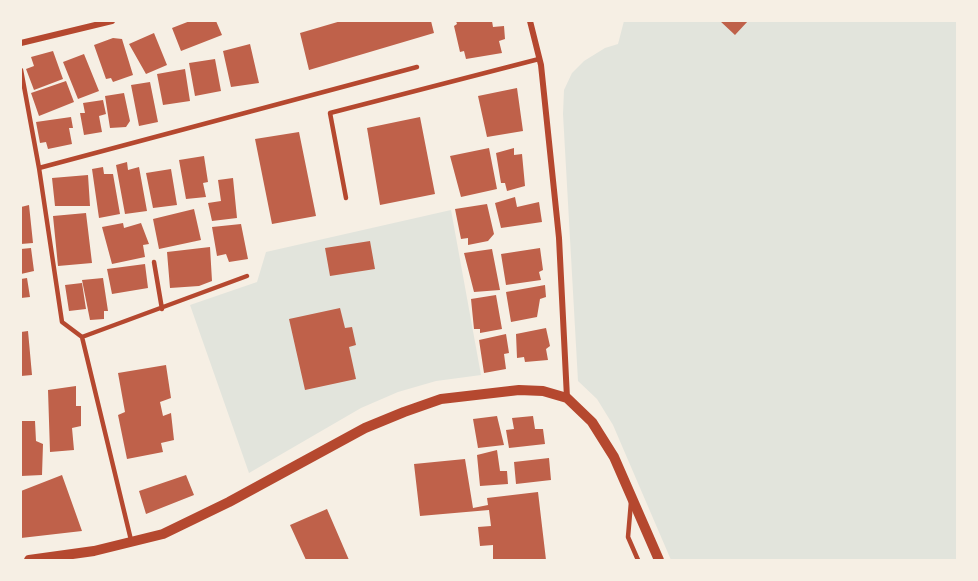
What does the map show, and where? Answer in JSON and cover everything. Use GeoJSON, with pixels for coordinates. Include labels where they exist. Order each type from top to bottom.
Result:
{"type":"FeatureCollection","features":[{"type":"Feature","properties":{"kind":"street"},"geometry":{"type":"LineString","coordinates":[[21,43],[112,21]]}},
{"type":"Feature","properties":{"kind":"street"},"geometry":{"type":"LineString","coordinates":[[530,21],[539,58],[559,238],[567,398]]}},
{"type":"Feature","properties":{"kind":"street"},"geometry":{"type":"LineString","coordinates":[[29,560],[51,560],[163,534],[365,428],[422,405],[476,393],[519,390],[543,391],[567,398],[592,422],[603,438],[659,560]]}},
{"type":"Feature","properties":{"kind":"lane"},"geometry":{"type":"LineString","coordinates":[[346,198],[330,113],[539,58]]}},
{"type":"Feature","properties":{"kind":"lane"},"geometry":{"type":"LineString","coordinates":[[39,168],[417,67]]}},
{"type":"Feature","properties":{"kind":"lane"},"geometry":{"type":"LineString","coordinates":[[21,70],[39,168],[62,322],[82,337],[132,543]]}},
{"type":"Feature","properties":{"kind":"lane"},"geometry":{"type":"LineString","coordinates":[[154,262],[162,309]]}},
{"type":"Feature","properties":{"kind":"lane"},"geometry":{"type":"LineString","coordinates":[[82,337],[247,276]]}},
{"type":"Feature","properties":{"kind":"lane"},"geometry":{"type":"LineString","coordinates":[[631,498],[628,537],[638,560]]}},
{"type":"Feature","properties":{"kind":"shaded area"},"geometry":{"type":"Polygon","coordinates":[[[624,21],[957,21],[957,560],[671,560],[613,425],[597,399],[578,381],[563,114],[564,90],[572,73],[584,61],[605,48],[618,44],[624,21]]]}},
{"type":"Feature","properties":{"kind":"shaded area"},"geometry":{"type":"Polygon","coordinates":[[[451,210],[481,375],[436,381],[398,392],[361,408],[249,473],[190,305],[257,282],[266,252],[451,210]]]}},
{"type":"Feature","properties":{"kind":"building"},"geometry":{"type":"Polygon","coordinates":[[[190,21],[216,21],[222,35],[181,51],[172,28],[190,21]]]}},
{"type":"Feature","properties":{"kind":"building"},"geometry":{"type":"Polygon","coordinates":[[[341,21],[431,21],[434,33],[309,70],[300,33],[341,21]]]}},
{"type":"Feature","properties":{"kind":"building"},"geometry":{"type":"Polygon","coordinates":[[[456,21],[492,21],[493,27],[504,26],[505,39],[499,41],[502,53],[466,59],[464,51],[460,52],[454,26],[457,24],[456,21]]]}},
{"type":"Feature","properties":{"kind":"building"},"geometry":{"type":"Polygon","coordinates":[[[720,21],[748,21],[735,35],[720,21]]]}},
{"type":"Feature","properties":{"kind":"building"},"geometry":{"type":"Polygon","coordinates":[[[154,33],[167,65],[146,74],[129,44],[154,33]]]}},
{"type":"Feature","properties":{"kind":"building"},"geometry":{"type":"Polygon","coordinates":[[[113,38],[122,39],[133,75],[113,82],[111,78],[106,79],[94,45],[113,38]]]}},
{"type":"Feature","properties":{"kind":"building"},"geometry":{"type":"Polygon","coordinates":[[[250,44],[259,83],[231,87],[223,51],[250,44]]]}},
{"type":"Feature","properties":{"kind":"building"},"geometry":{"type":"Polygon","coordinates":[[[53,51],[63,79],[34,90],[26,69],[34,66],[31,57],[53,51]]]}},
{"type":"Feature","properties":{"kind":"building"},"geometry":{"type":"Polygon","coordinates":[[[84,54],[99,91],[78,99],[63,62],[84,54]]]}},
{"type":"Feature","properties":{"kind":"building"},"geometry":{"type":"Polygon","coordinates":[[[215,59],[221,91],[195,96],[189,63],[215,59]]]}},
{"type":"Feature","properties":{"kind":"building"},"geometry":{"type":"Polygon","coordinates":[[[185,69],[190,101],[163,105],[157,74],[185,69]]]}},
{"type":"Feature","properties":{"kind":"building"},"geometry":{"type":"Polygon","coordinates":[[[66,81],[74,102],[39,116],[31,93],[66,81]]]}},
{"type":"Feature","properties":{"kind":"building"},"geometry":{"type":"Polygon","coordinates":[[[150,82],[158,122],[139,126],[131,85],[150,82]]]}},
{"type":"Feature","properties":{"kind":"building"},"geometry":{"type":"Polygon","coordinates":[[[517,88],[523,131],[487,137],[478,96],[517,88]]]}},
{"type":"Feature","properties":{"kind":"building"},"geometry":{"type":"Polygon","coordinates":[[[124,93],[130,121],[126,127],[110,128],[105,96],[124,93]]]}},
{"type":"Feature","properties":{"kind":"building"},"geometry":{"type":"Polygon","coordinates":[[[103,100],[106,114],[99,116],[102,132],[84,135],[80,113],[85,113],[83,103],[103,100]]]}},
{"type":"Feature","properties":{"kind":"building"},"geometry":{"type":"Polygon","coordinates":[[[71,117],[73,128],[69,128],[72,144],[48,149],[46,142],[40,143],[36,122],[71,117]]]}},
{"type":"Feature","properties":{"kind":"building"},"geometry":{"type":"Polygon","coordinates":[[[420,117],[435,194],[380,205],[367,128],[420,117]]]}},
{"type":"Feature","properties":{"kind":"building"},"geometry":{"type":"Polygon","coordinates":[[[299,132],[316,216],[272,224],[255,139],[299,132]]]}},
{"type":"Feature","properties":{"kind":"building"},"geometry":{"type":"Polygon","coordinates":[[[489,148],[497,189],[461,197],[450,156],[489,148]]]}},
{"type":"Feature","properties":{"kind":"building"},"geometry":{"type":"Polygon","coordinates":[[[514,148],[514,155],[522,154],[525,186],[507,191],[505,183],[501,183],[496,153],[514,148]]]}},
{"type":"Feature","properties":{"kind":"building"},"geometry":{"type":"Polygon","coordinates":[[[204,156],[208,182],[203,183],[206,197],[186,199],[179,160],[204,156]]]}},
{"type":"Feature","properties":{"kind":"building"},"geometry":{"type":"Polygon","coordinates":[[[127,162],[128,170],[139,167],[147,211],[125,214],[116,165],[127,162]]]}},
{"type":"Feature","properties":{"kind":"building"},"geometry":{"type":"Polygon","coordinates":[[[103,167],[104,174],[113,174],[120,214],[99,218],[92,169],[103,167]]]}},
{"type":"Feature","properties":{"kind":"building"},"geometry":{"type":"Polygon","coordinates":[[[171,169],[177,205],[153,208],[146,173],[171,169]]]}},
{"type":"Feature","properties":{"kind":"building"},"geometry":{"type":"Polygon","coordinates":[[[88,175],[90,206],[55,206],[52,178],[88,175]]]}},
{"type":"Feature","properties":{"kind":"building"},"geometry":{"type":"Polygon","coordinates":[[[233,178],[237,218],[212,221],[208,203],[221,201],[218,180],[233,178]]]}},
{"type":"Feature","properties":{"kind":"building"},"geometry":{"type":"Polygon","coordinates":[[[515,197],[517,207],[539,202],[542,222],[501,228],[495,203],[515,197]]]}},
{"type":"Feature","properties":{"kind":"building"},"geometry":{"type":"Polygon","coordinates":[[[487,204],[494,234],[488,241],[468,245],[468,238],[461,239],[455,209],[487,204]]]}},
{"type":"Feature","properties":{"kind":"building"},"geometry":{"type":"Polygon","coordinates":[[[29,205],[33,243],[21,244],[21,207],[29,205]]]}},
{"type":"Feature","properties":{"kind":"building"},"geometry":{"type":"Polygon","coordinates":[[[194,209],[201,240],[159,249],[153,219],[194,209]]]}},
{"type":"Feature","properties":{"kind":"building"},"geometry":{"type":"Polygon","coordinates":[[[86,213],[92,263],[58,266],[53,216],[86,213]]]}},
{"type":"Feature","properties":{"kind":"building"},"geometry":{"type":"Polygon","coordinates":[[[123,223],[124,228],[141,223],[149,244],[143,245],[145,257],[112,264],[102,227],[123,223]]]}},
{"type":"Feature","properties":{"kind":"building"},"geometry":{"type":"Polygon","coordinates":[[[241,224],[248,259],[229,262],[226,254],[217,256],[212,227],[241,224]]]}},
{"type":"Feature","properties":{"kind":"building"},"geometry":{"type":"Polygon","coordinates":[[[370,241],[375,269],[330,276],[325,248],[370,241]]]}},
{"type":"Feature","properties":{"kind":"building"},"geometry":{"type":"Polygon","coordinates":[[[210,247],[212,281],[199,286],[170,288],[167,252],[210,247]]]}},
{"type":"Feature","properties":{"kind":"building"},"geometry":{"type":"Polygon","coordinates":[[[31,248],[34,271],[21,274],[21,249],[31,248]]]}},
{"type":"Feature","properties":{"kind":"building"},"geometry":{"type":"Polygon","coordinates":[[[540,248],[543,270],[539,272],[541,280],[506,285],[501,254],[540,248]]]}},
{"type":"Feature","properties":{"kind":"building"},"geometry":{"type":"Polygon","coordinates":[[[492,249],[500,290],[474,292],[464,253],[492,249]]]}},
{"type":"Feature","properties":{"kind":"building"},"geometry":{"type":"Polygon","coordinates":[[[145,264],[148,288],[112,294],[107,269],[145,264]]]}},
{"type":"Feature","properties":{"kind":"building"},"geometry":{"type":"Polygon","coordinates":[[[27,278],[30,297],[21,298],[21,279],[27,278]]]}},
{"type":"Feature","properties":{"kind":"building"},"geometry":{"type":"Polygon","coordinates":[[[103,278],[108,311],[104,311],[104,319],[90,320],[82,280],[103,278]]]}},
{"type":"Feature","properties":{"kind":"building"},"geometry":{"type":"Polygon","coordinates":[[[82,283],[86,309],[69,311],[65,285],[82,283]]]}},
{"type":"Feature","properties":{"kind":"building"},"geometry":{"type":"Polygon","coordinates":[[[545,285],[546,297],[540,299],[537,317],[511,322],[506,292],[545,285]]]}},
{"type":"Feature","properties":{"kind":"building"},"geometry":{"type":"Polygon","coordinates":[[[496,295],[502,329],[480,333],[480,329],[474,329],[471,299],[496,295]]]}},
{"type":"Feature","properties":{"kind":"building"},"geometry":{"type":"Polygon","coordinates":[[[340,308],[345,328],[352,327],[356,345],[349,347],[356,379],[305,390],[289,319],[340,308]]]}},
{"type":"Feature","properties":{"kind":"building"},"geometry":{"type":"Polygon","coordinates":[[[546,328],[550,346],[546,349],[548,360],[525,362],[524,357],[517,358],[516,334],[546,328]]]}},
{"type":"Feature","properties":{"kind":"building"},"geometry":{"type":"Polygon","coordinates":[[[28,331],[32,375],[21,376],[21,332],[28,331]]]}},
{"type":"Feature","properties":{"kind":"building"},"geometry":{"type":"Polygon","coordinates":[[[506,334],[509,353],[504,354],[506,369],[484,373],[479,340],[506,334]]]}},
{"type":"Feature","properties":{"kind":"building"},"geometry":{"type":"Polygon","coordinates":[[[166,365],[171,398],[160,402],[163,416],[171,413],[174,440],[161,443],[163,452],[127,459],[118,415],[125,412],[118,373],[166,365]]]}},
{"type":"Feature","properties":{"kind":"building"},"geometry":{"type":"Polygon","coordinates":[[[76,386],[76,406],[81,406],[81,426],[72,428],[74,450],[50,452],[48,390],[76,386]]]}},
{"type":"Feature","properties":{"kind":"building"},"geometry":{"type":"Polygon","coordinates":[[[497,416],[504,445],[478,448],[473,419],[497,416]]]}},
{"type":"Feature","properties":{"kind":"building"},"geometry":{"type":"Polygon","coordinates":[[[533,416],[535,429],[543,429],[545,444],[509,448],[506,430],[514,429],[512,418],[533,416]]]}},
{"type":"Feature","properties":{"kind":"building"},"geometry":{"type":"Polygon","coordinates":[[[21,421],[35,421],[36,441],[43,444],[42,475],[21,476],[21,421]]]}},
{"type":"Feature","properties":{"kind":"building"},"geometry":{"type":"Polygon","coordinates":[[[497,450],[500,471],[507,471],[508,484],[480,486],[477,455],[497,450]]]}},
{"type":"Feature","properties":{"kind":"building"},"geometry":{"type":"Polygon","coordinates":[[[549,458],[551,480],[516,484],[514,462],[549,458]]]}},
{"type":"Feature","properties":{"kind":"building"},"geometry":{"type":"Polygon","coordinates":[[[465,459],[473,508],[488,505],[487,498],[538,492],[546,560],[493,560],[493,545],[480,546],[478,527],[491,526],[489,510],[420,516],[414,464],[465,459]]]}},
{"type":"Feature","properties":{"kind":"building"},"geometry":{"type":"Polygon","coordinates":[[[62,475],[82,531],[21,538],[21,491],[62,475]]]}},
{"type":"Feature","properties":{"kind":"building"},"geometry":{"type":"Polygon","coordinates":[[[186,475],[194,495],[146,514],[139,491],[186,475]]]}},
{"type":"Feature","properties":{"kind":"building"},"geometry":{"type":"Polygon","coordinates":[[[327,509],[349,560],[306,560],[290,525],[327,509]]]}}]}
